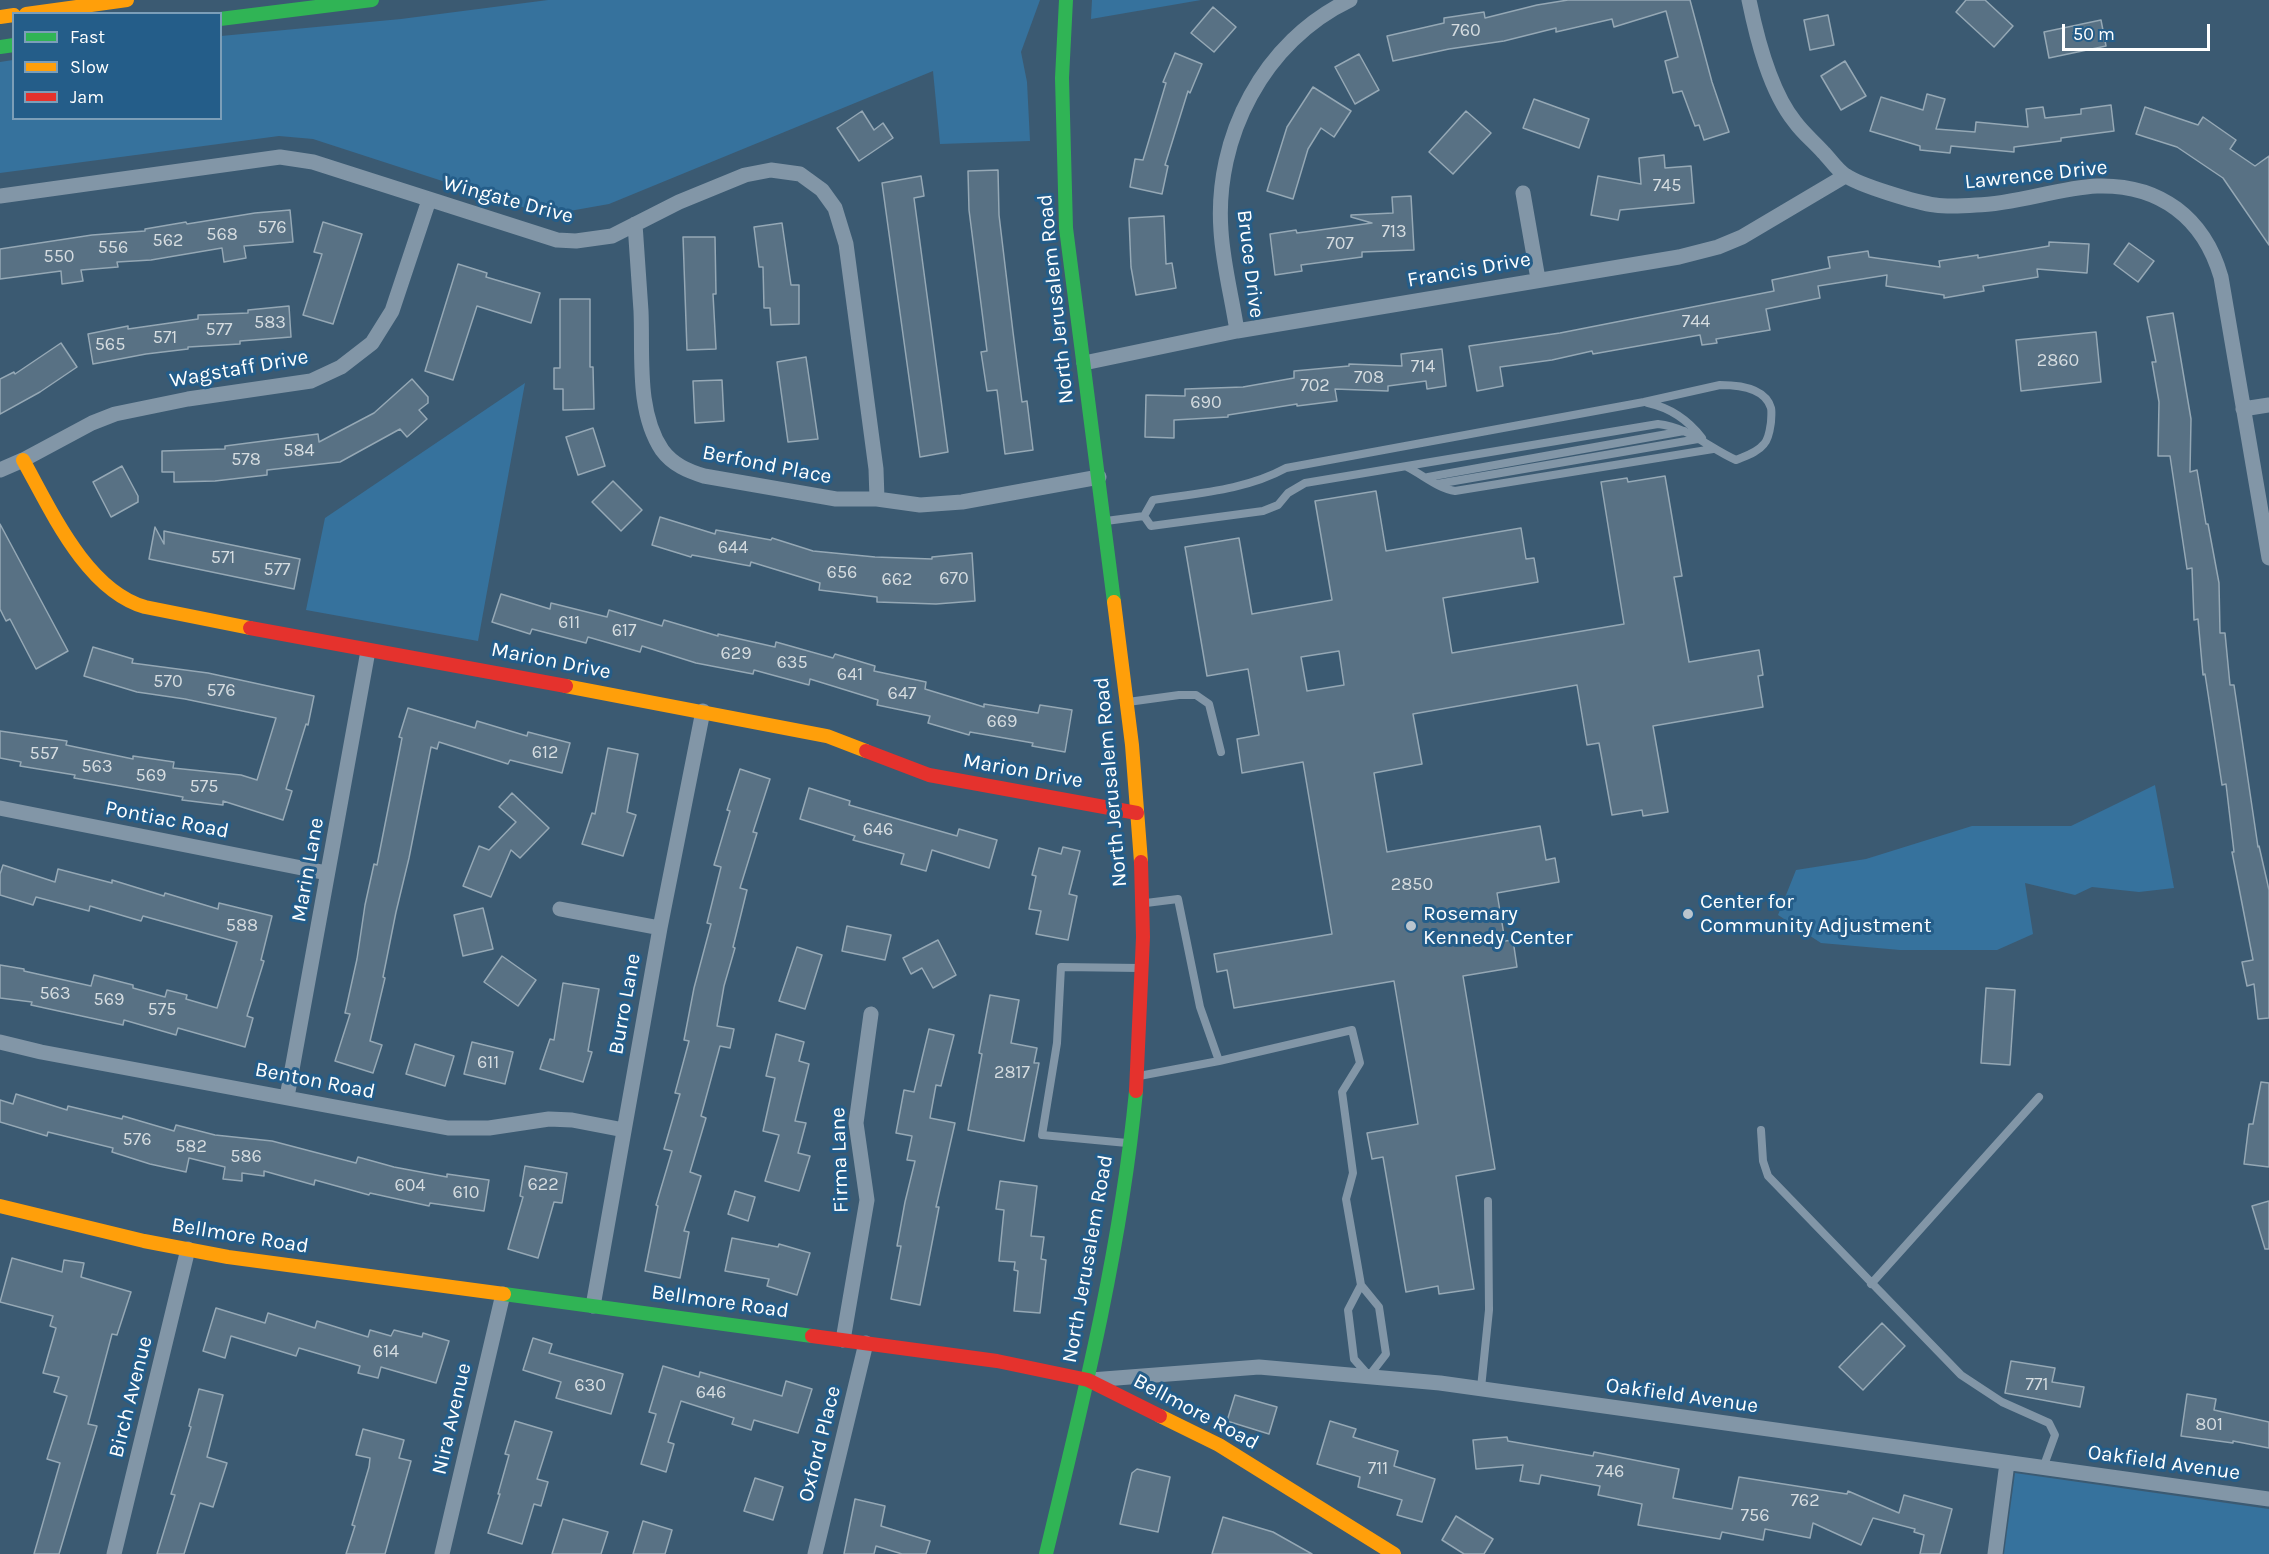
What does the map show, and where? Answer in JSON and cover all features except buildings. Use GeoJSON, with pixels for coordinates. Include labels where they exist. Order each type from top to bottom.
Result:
{"type":"FeatureCollection","features":[{"type":"Feature","properties":{"kind":"main road"},"geometry":{"type":"LineString","coordinates":[[40,12],[127,0]]}},
{"type":"Feature","properties":{"kind":"main road"},"geometry":{"type":"LineString","coordinates":[[222,19],[372,0]]}},
{"type":"Feature","properties":{"kind":"main road","name":"North Jerusalem Road"},"geometry":{"type":"LineString","coordinates":[[1046,1554],[1088,1380],[1113,1262],[1131,1143],[1137,1077],[1143,903],[1132,745],[1065,228],[1062,78],[1066,0]]}},
{"type":"Feature","properties":{"kind":"main road","name":"Marion Drive"},"geometry":{"type":"LineString","coordinates":[[23,460],[83,562],[103,584],[131,603],[170,613],[304,636],[369,651],[396,654],[827,736],[929,775],[1137,813]]}},
{"type":"Feature","properties":{"kind":"main road","name":"Bellmore Road"},"geometry":{"type":"LineString","coordinates":[[0,1206],[144,1241],[228,1257],[997,1361],[1088,1380],[1220,1445],[1394,1554]]}},
{"type":"Feature","properties":{"kind":"street","name":"Bruce Drive"},"geometry":{"type":"LineString","coordinates":[[1237,331],[1221,231],[1221,192],[1225,159],[1237,121],[1258,82],[1279,54],[1308,25],[1350,0]]}},
{"type":"Feature","properties":{"kind":"street","name":"Lawrence Drive"},"geometry":{"type":"LineString","coordinates":[[1749,0],[1768,73],[1794,121],[1845,176],[1878,190],[1935,205],[1978,205],[2097,186],[2129,188],[2160,197],[2182,212],[2196,226],[2216,259],[2221,277],[2269,558]]}},
{"type":"Feature","properties":{"kind":"street","name":"Wingate Drive"},"geometry":{"type":"LineString","coordinates":[[0,196],[280,157],[312,162],[557,240],[576,241],[612,236],[701,193],[745,175],[771,170],[800,174],[822,190],[835,208],[846,244],[876,469],[877,499]]}},
{"type":"Feature","properties":{"kind":"street","name":"Francis Drive"},"geometry":{"type":"LineString","coordinates":[[1084,363],[1237,331],[1679,257],[1718,247],[1742,237],[1845,176]]}},
{"type":"Feature","properties":{"kind":"street"},"geometry":{"type":"LineString","coordinates":[[1523,193],[1538,279]]}},
{"type":"Feature","properties":{"kind":"street","name":"Wagstaff Drive"},"geometry":{"type":"LineString","coordinates":[[0,470],[92,423],[115,414],[188,399],[311,381],[341,367],[372,343],[392,311],[429,200]]}},
{"type":"Feature","properties":{"kind":"street","name":"Berfond Place"},"geometry":{"type":"LineString","coordinates":[[635,224],[645,395],[651,429],[663,450],[674,462],[687,470],[704,476],[836,500],[877,499],[920,505],[962,502],[1099,477]]}},
{"type":"Feature","properties":{"kind":"street"},"geometry":{"type":"LineString","coordinates":[[2243,409],[2269,405]]}},
{"type":"Feature","properties":{"kind":"street","name":"Marin Lane"},"geometry":{"type":"LineString","coordinates":[[287,1097],[369,651]]}},
{"type":"Feature","properties":{"kind":"street","name":"Burro Lane"},"geometry":{"type":"LineString","coordinates":[[593,1306],[660,928],[703,711]]}},
{"type":"Feature","properties":{"kind":"street","name":"Pontiac Road"},"geometry":{"type":"LineString","coordinates":[[0,808],[327,873]]}},
{"type":"Feature","properties":{"kind":"street"},"geometry":{"type":"LineString","coordinates":[[560,909],[660,928]]}},
{"type":"Feature","properties":{"kind":"street","name":"Firma Lane"},"geometry":{"type":"LineString","coordinates":[[843,1340],[867,1200],[856,1123],[871,1014]]}},
{"type":"Feature","properties":{"kind":"street","name":"Benton Road"},"geometry":{"type":"LineString","coordinates":[[0,1042],[41,1052],[448,1128],[489,1128],[549,1119],[572,1120],[624,1130]]}},
{"type":"Feature","properties":{"kind":"street","name":"Birch Avenue"},"geometry":{"type":"LineString","coordinates":[[114,1554],[188,1249]]}},
{"type":"Feature","properties":{"kind":"street","name":"Nira Avenue"},"geometry":{"type":"LineString","coordinates":[[441,1554],[503,1294]]}},
{"type":"Feature","properties":{"kind":"street","name":"Oxford Place"},"geometry":{"type":"LineString","coordinates":[[815,1554],[866,1343]]}},
{"type":"Feature","properties":{"kind":"street","name":"Oakfield Avenue"},"geometry":{"type":"LineString","coordinates":[[1088,1380],[1259,1367],[1369,1376],[1481,1388],[2269,1499]]}},
{"type":"Feature","properties":{"kind":"street"},"geometry":{"type":"LineString","coordinates":[[1995,1554],[2007,1463]]}},
{"type":"Feature","properties":{"kind":"lane"},"geometry":{"type":"LineString","coordinates":[[1728,385],[1750,388],[1763,397],[1771,408],[1766,444],[1754,453],[1736,460],[1684,431],[1669,425],[1658,424],[1305,483],[1288,493],[1278,505],[1263,511],[1151,526],[1144,516],[1153,500],[1244,485],[1267,479],[1286,468],[1728,385]]}},
{"type":"Feature","properties":{"kind":"lane"},"geometry":{"type":"LineString","coordinates":[[1644,402],[1674,413],[1691,423],[1702,441]]}},
{"type":"Feature","properties":{"kind":"lane"},"geometry":{"type":"LineString","coordinates":[[1428,477],[1684,431]]}},
{"type":"Feature","properties":{"kind":"lane"},"geometry":{"type":"LineString","coordinates":[[1437,484],[1702,441]]}},
{"type":"Feature","properties":{"kind":"lane"},"geometry":{"type":"LineString","coordinates":[[1407,467],[1428,477],[1443,489],[1455,492],[1714,448]]}},
{"type":"Feature","properties":{"kind":"lane"},"geometry":{"type":"LineString","coordinates":[[1104,521],[1144,516]]}},
{"type":"Feature","properties":{"kind":"lane"},"geometry":{"type":"LineString","coordinates":[[1127,702],[1197,695],[1209,704],[1221,752]]}},
{"type":"Feature","properties":{"kind":"lane"},"geometry":{"type":"LineString","coordinates":[[1143,903],[1178,899],[1200,1007],[1219,1061]]}},
{"type":"Feature","properties":{"kind":"lane"},"geometry":{"type":"LineString","coordinates":[[1131,1143],[1042,1135],[1057,1043],[1061,968],[1142,968]]}},
{"type":"Feature","properties":{"kind":"lane"},"geometry":{"type":"LineString","coordinates":[[1137,1077],[1219,1061],[1352,1030],[1360,1063],[1342,1092],[1353,1173],[1346,1199],[1361,1285],[1379,1307],[1386,1354],[1369,1376],[1354,1359],[1348,1310],[1361,1285]]}},
{"type":"Feature","properties":{"kind":"lane"},"geometry":{"type":"LineString","coordinates":[[1871,1284],[2039,1097]]}},
{"type":"Feature","properties":{"kind":"lane"},"geometry":{"type":"LineString","coordinates":[[1761,1130],[1763,1161],[1768,1176],[1871,1284],[1961,1375],[2002,1402],[2049,1423],[2055,1435],[2043,1468]]}},
{"type":"Feature","properties":{"kind":"lane"},"geometry":{"type":"LineString","coordinates":[[1481,1388],[1489,1310],[1488,1201]]}},
{"type":"Feature","properties":{"kind":"shaded area"},"geometry":{"type":"Polygon","coordinates":[[[548,0],[1040,0],[1021,52],[1027,82],[1030,141],[940,144],[933,71],[609,204],[547,215],[313,139],[279,136],[0,173],[0,62],[12,60],[12,120],[222,120],[222,36],[401,19],[548,0]]]}},
{"type":"Feature","properties":{"kind":"shaded area"},"geometry":{"type":"Polygon","coordinates":[[[1092,0],[1201,0],[1091,19],[1092,0]]]}},
{"type":"Feature","properties":{"kind":"shaded area"},"geometry":{"type":"Polygon","coordinates":[[[525,383],[478,641],[306,610],[325,518],[525,383]]]}},
{"type":"Feature","properties":{"kind":"shaded area"},"geometry":{"type":"Polygon","coordinates":[[[2155,785],[2174,888],[2139,892],[2092,887],[2075,895],[2025,883],[2033,934],[1997,950],[1900,950],[1821,943],[1778,915],[1796,870],[1866,859],[1972,826],[2071,826],[2155,785]]]}},
{"type":"Feature","properties":{"kind":"shaded area"},"geometry":{"type":"Polygon","coordinates":[[[2015,1473],[2269,1509],[2269,1554],[2004,1554],[2015,1473]]]}},
{"type":"Feature","properties":{"kind":"traffic: fast"},"geometry":{"type":"LineString","coordinates":[[222,19],[372,0]]}},
{"type":"Feature","properties":{"kind":"traffic: fast"},"geometry":{"type":"LineString","coordinates":[[1066,0],[1062,78],[1066,228],[1114,602]]}},
{"type":"Feature","properties":{"kind":"traffic: fast"},"geometry":{"type":"LineString","coordinates":[[0,47],[12,45]]}},
{"type":"Feature","properties":{"kind":"traffic: fast"},"geometry":{"type":"LineString","coordinates":[[1046,1554],[1087,1382],[1111,1266],[1136,1091]]}},
{"type":"Feature","properties":{"kind":"traffic: fast"},"geometry":{"type":"LineString","coordinates":[[504,1294],[812,1336]]}},
{"type":"Feature","properties":{"kind":"traffic: slow"},"geometry":{"type":"LineString","coordinates":[[40,12],[127,0]]}},
{"type":"Feature","properties":{"kind":"traffic: slow"},"geometry":{"type":"LineString","coordinates":[[0,17],[12,15]]}},
{"type":"Feature","properties":{"kind":"traffic: slow"},"geometry":{"type":"LineString","coordinates":[[23,460],[72,546],[105,584],[124,598],[145,607],[250,628]]}},
{"type":"Feature","properties":{"kind":"traffic: slow"},"geometry":{"type":"LineString","coordinates":[[1114,602],[1132,745],[1141,862]]}},
{"type":"Feature","properties":{"kind":"traffic: slow"},"geometry":{"type":"LineString","coordinates":[[566,686],[827,736],[866,751]]}},
{"type":"Feature","properties":{"kind":"traffic: slow"},"geometry":{"type":"LineString","coordinates":[[0,1206],[144,1241],[228,1257],[504,1294]]}},
{"type":"Feature","properties":{"kind":"traffic: slow"},"geometry":{"type":"LineString","coordinates":[[1160,1416],[1219,1445],[1394,1554]]}},
{"type":"Feature","properties":{"kind":"traffic: jam"},"geometry":{"type":"LineString","coordinates":[[250,628],[566,686]]}},
{"type":"Feature","properties":{"kind":"traffic: jam"},"geometry":{"type":"LineString","coordinates":[[866,751],[929,775],[1137,813]]}},
{"type":"Feature","properties":{"kind":"traffic: jam"},"geometry":{"type":"LineString","coordinates":[[1136,1091],[1143,937],[1141,862]]}},
{"type":"Feature","properties":{"kind":"traffic: jam"},"geometry":{"type":"LineString","coordinates":[[812,1336],[997,1361],[1088,1380],[1160,1416]]}},
{"type":"Feature","properties":{"kind":"place","name":"Center for Community Adjustment"},"geometry":{"type":"Point","coordinates":[1688,914]}},
{"type":"Feature","properties":{"kind":"place","name":"Rosemary Kennedy Center"},"geometry":{"type":"Point","coordinates":[1411,926]}}]}
